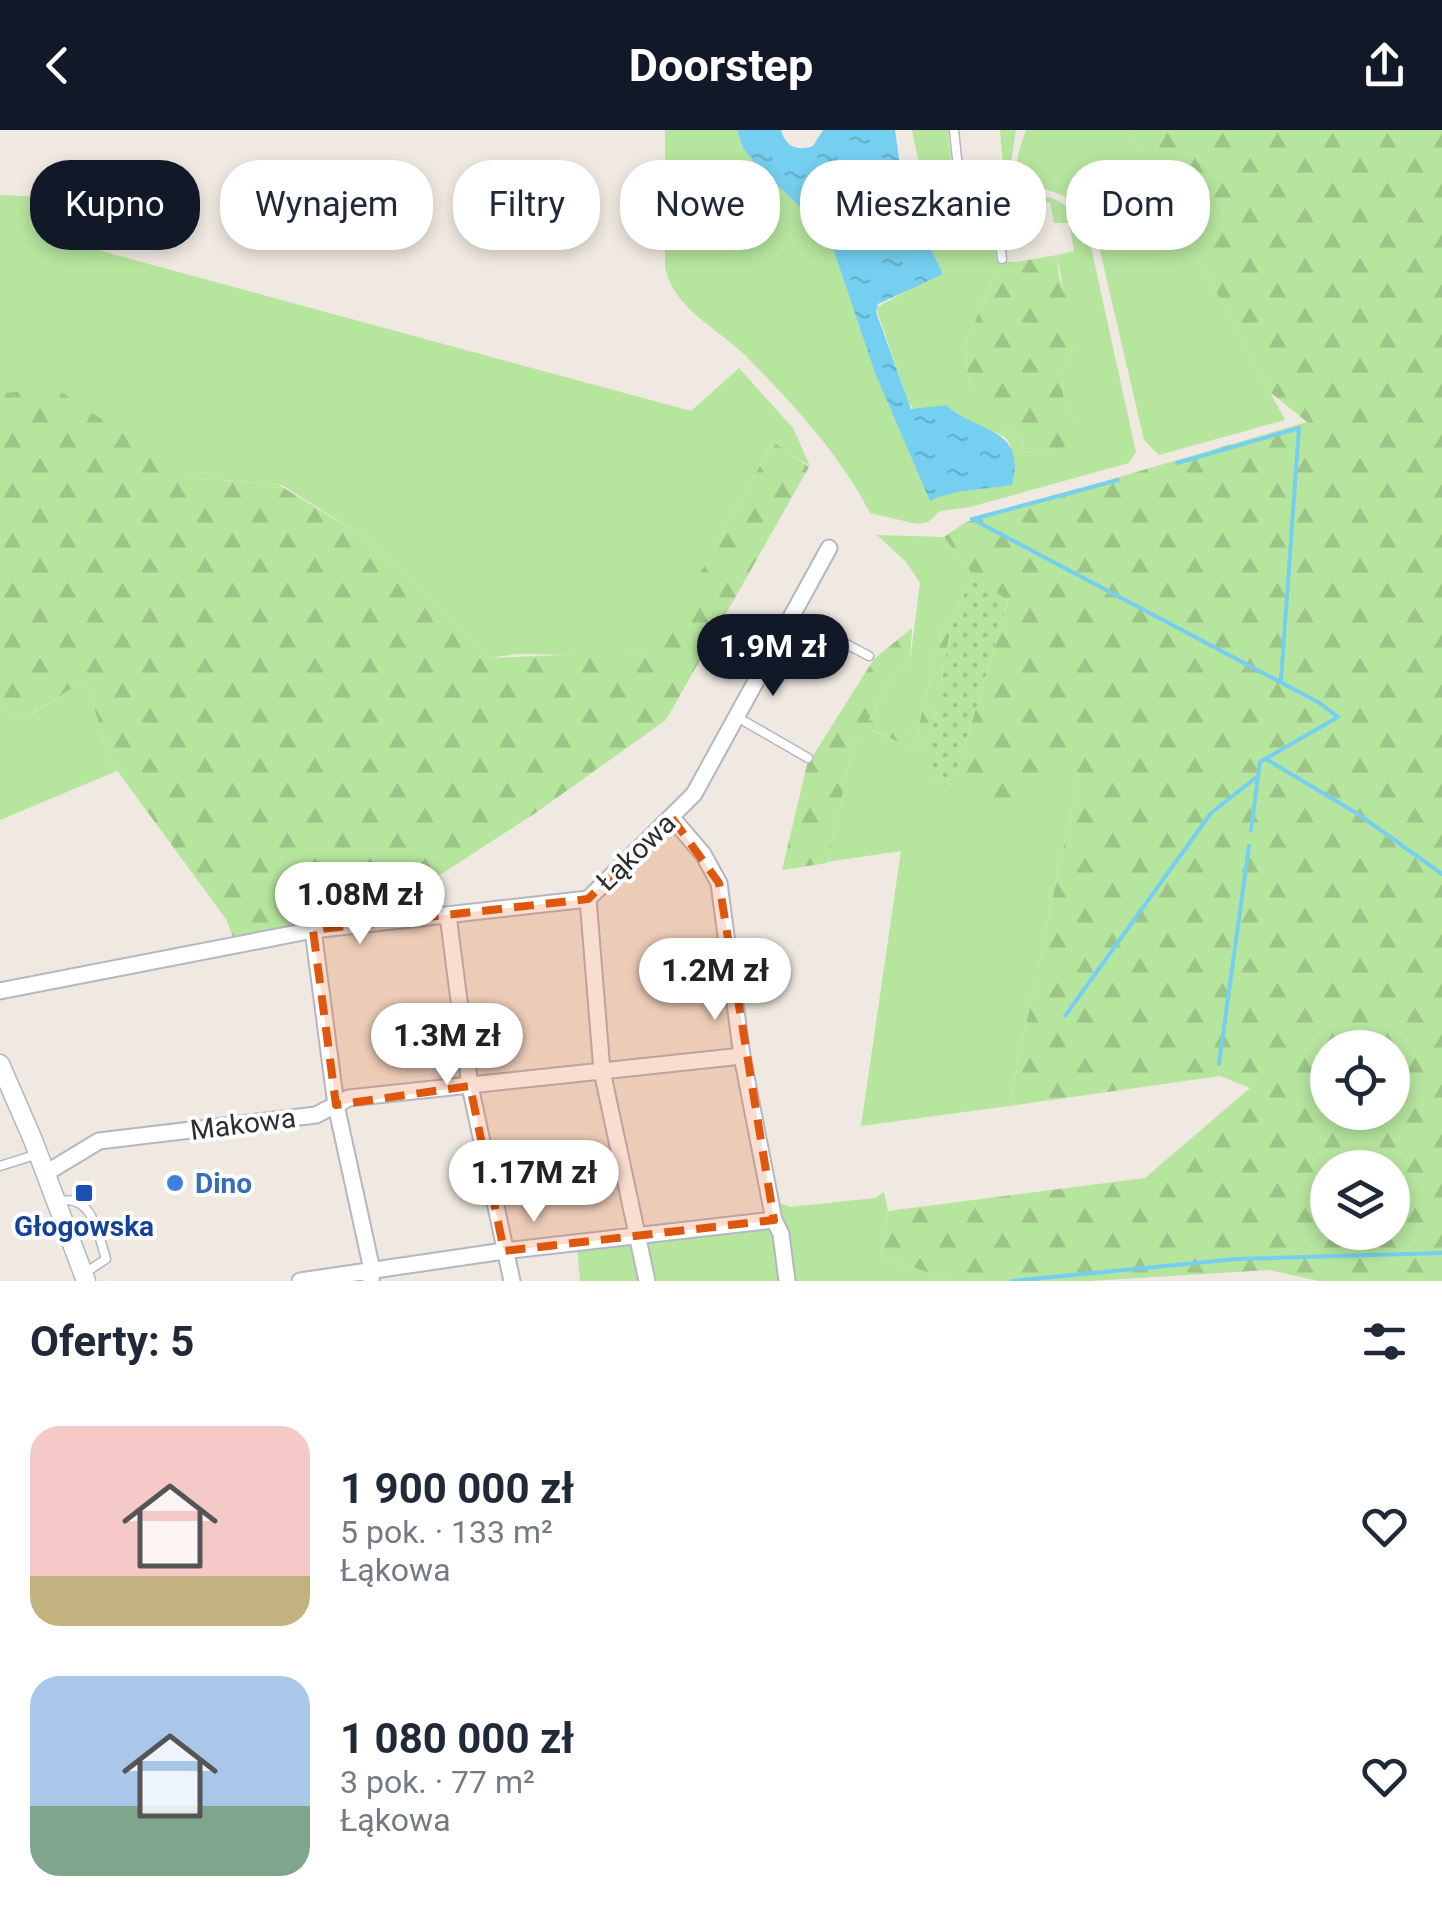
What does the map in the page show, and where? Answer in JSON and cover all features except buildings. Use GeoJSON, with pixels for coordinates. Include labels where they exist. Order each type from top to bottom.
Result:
{"type":"FeatureCollection","features":[{"type":"Feature","properties":{"kind":"street","name":"Łąkowa"},"geometry":{"type":"LineString","coordinates":[[0,991],[313,930],[588,899],[694,794],[829,548]]}},
{"type":"Feature","properties":{"kind":"street"},"geometry":{"type":"LineString","coordinates":[[672,818],[703,854],[719,883],[742,1056],[774,1220],[781,1234],[787,1281]]}},
{"type":"Feature","properties":{"kind":"street"},"geometry":{"type":"LineString","coordinates":[[588,899],[602,1070],[647,1281]]}},
{"type":"Feature","properties":{"kind":"street"},"geometry":{"type":"LineString","coordinates":[[448,914],[470,1086],[512,1281]]}},
{"type":"Feature","properties":{"kind":"street"},"geometry":{"type":"LineString","coordinates":[[313,930],[336,1105],[371,1275]]}},
{"type":"Feature","properties":{"kind":"street","name":"Makowa"},"geometry":{"type":"LineString","coordinates":[[46,1173],[99,1141],[316,1115],[348,1098],[742,1056]]}},
{"type":"Feature","properties":{"kind":"street"},"geometry":{"type":"LineString","coordinates":[[0,1064],[84,1278]]}},
{"type":"Feature","properties":{"kind":"street"},"geometry":{"type":"LineString","coordinates":[[300,1281],[371,1275],[504,1251],[774,1220]]}},
{"type":"Feature","properties":{"kind":"lane"},"geometry":{"type":"LineString","coordinates":[[954,130],[962,206],[971,215],[996,214],[1002,259]]}},
{"type":"Feature","properties":{"kind":"lane"},"geometry":{"type":"LineString","coordinates":[[793,616],[869,656]]}},
{"type":"Feature","properties":{"kind":"lane"},"geometry":{"type":"LineString","coordinates":[[737,717],[808,758]]}},
{"type":"Feature","properties":{"kind":"lane"},"geometry":{"type":"LineString","coordinates":[[0,1166],[38,1154]]}},
{"type":"Feature","properties":{"kind":"lane"},"geometry":{"type":"LineString","coordinates":[[56,1202],[80,1202],[91,1214],[106,1259],[84,1278]]}},
{"type":"Feature","properties":{"kind":"highlighted area"},"geometry":{"type":"Polygon","coordinates":[[[672,818],[719,883],[774,1220],[504,1251],[470,1086],[336,1105],[313,930],[588,899],[672,818]]]}},
{"type":"Feature","properties":{"kind":"green space"},"geometry":{"type":"Polygon","coordinates":[[[665,130],[737,130],[743,148],[755,160],[665,160],[665,130]]]}},
{"type":"Feature","properties":{"kind":"green space"},"geometry":{"type":"Polygon","coordinates":[[[912,130],[948,130],[951,160],[918,160],[912,130]]]}},
{"type":"Feature","properties":{"kind":"green space"},"geometry":{"type":"Polygon","coordinates":[[[1000,130],[1016,130],[1011,160],[1002,160],[1000,130]]]}},
{"type":"Feature","properties":{"kind":"green space"},"geometry":{"type":"Polygon","coordinates":[[[1026,130],[1129,130],[1145,160],[1066,160],[1066,198],[1046,190],[1046,160],[1018,160],[1026,130]]]}},
{"type":"Feature","properties":{"kind":"green space"},"geometry":{"type":"Polygon","coordinates":[[[1129,130],[1442,130],[1442,1281],[1319,1281],[1269,1270],[1090,1281],[956,1281],[882,1258],[888,1211],[1145,1178],[1250,1088],[1220,1076],[1009,1106],[1079,773],[1057,760],[1013,802],[951,791],[1008,602],[973,575],[944,537],[966,522],[1307,422],[1270,392],[1194,250],[1210,250],[1210,160],[1145,160],[1129,130]]]}},
{"type":"Feature","properties":{"kind":"green space"},"geometry":{"type":"Polygon","coordinates":[[[780,185],[800,206],[800,250],[833,250],[875,373],[930,500],[1011,485],[1014,477],[1010,444],[1005,437],[946,406],[915,411],[908,401],[876,308],[942,271],[931,250],[995,250],[997,271],[965,345],[966,370],[980,414],[1020,436],[1022,451],[1056,454],[1073,418],[1063,396],[1064,366],[1074,344],[1057,255],[1092,250],[1136,452],[1129,463],[970,507],[940,511],[928,522],[917,524],[870,513],[830,450],[746,356],[686,306],[665,267],[665,250],[780,250],[780,185]]]}},
{"type":"Feature","properties":{"kind":"green space"},"geometry":{"type":"Polygon","coordinates":[[[0,195],[30,196],[30,250],[100,250],[691,411],[739,368],[793,428],[810,466],[772,443],[655,656],[517,654],[489,658],[369,540],[282,485],[186,477],[57,390],[0,393],[0,195]]]}},
{"type":"Feature","properties":{"kind":"green space"},"geometry":{"type":"Polygon","coordinates":[[[1046,197],[1063,204],[1066,223],[1054,223],[1046,197]]]}},
{"type":"Feature","properties":{"kind":"green space"},"geometry":{"type":"Polygon","coordinates":[[[1100,250],[1194,250],[1285,420],[1159,455],[1144,440],[1100,250]]]}},
{"type":"Feature","properties":{"kind":"green space"},"geometry":{"type":"Polygon","coordinates":[[[1057,255],[1059,277],[1077,320],[1074,344],[1064,366],[1063,396],[1073,418],[1071,440],[1057,454],[1022,451],[1020,436],[979,414],[966,369],[965,345],[997,271],[994,261],[1016,262],[1057,255]]]}},
{"type":"Feature","properties":{"kind":"green space"},"geometry":{"type":"Polygon","coordinates":[[[57,389],[187,477],[279,485],[369,540],[489,658],[654,656],[773,442],[809,467],[666,720],[534,814],[381,913],[311,921],[234,940],[226,919],[110,761],[86,680],[28,716],[0,711],[0,393],[57,389]]]}},
{"type":"Feature","properties":{"kind":"green space"},"geometry":{"type":"Polygon","coordinates":[[[877,535],[944,537],[973,575],[952,621],[941,631],[916,738],[869,721],[890,679],[910,661],[920,583],[906,562],[877,535]]]}},
{"type":"Feature","properties":{"kind":"green space"},"geometry":{"type":"Polygon","coordinates":[[[973,575],[1008,601],[953,785],[931,776],[931,736],[952,621],[973,575]]]}},
{"type":"Feature","properties":{"kind":"green space"},"geometry":{"type":"Polygon","coordinates":[[[952,621],[931,736],[921,752],[872,730],[854,742],[827,863],[782,870],[807,765],[874,659],[912,628],[910,661],[890,679],[869,720],[916,738],[941,631],[952,621]]]}},
{"type":"Feature","properties":{"kind":"green space"},"geometry":{"type":"Polygon","coordinates":[[[86,680],[110,761],[117,771],[0,820],[0,711],[29,716],[86,680]]]}},
{"type":"Feature","properties":{"kind":"green space"},"geometry":{"type":"Polygon","coordinates":[[[871,730],[921,752],[931,736],[931,776],[953,785],[951,790],[1058,759],[1079,773],[1009,1106],[861,1126],[901,851],[827,862],[854,742],[871,730]]]}},
{"type":"Feature","properties":{"kind":"green space"},"geometry":{"type":"Polygon","coordinates":[[[884,1192],[888,1211],[882,1258],[956,1281],[580,1281],[577,1246],[770,1224],[780,1203],[790,1207],[875,1198],[884,1192]]]}},
{"type":"Feature","properties":{"kind":"water"},"geometry":{"type":"Polygon","coordinates":[[[737,130],[781,130],[789,144],[802,148],[813,146],[823,130],[895,130],[899,160],[800,160],[800,207],[780,187],[780,160],[753,160],[737,130]]]}},
{"type":"Feature","properties":{"kind":"water"},"geometry":{"type":"Polygon","coordinates":[[[833,250],[931,250],[941,275],[878,304],[876,312],[911,409],[946,405],[997,434],[1013,452],[1012,485],[959,492],[930,501],[875,373],[833,250]]]}},
{"type":"Feature","properties":{"kind":"waterway"},"geometry":{"type":"LineString","coordinates":[[1177,463],[1299,428],[1281,680]]}},
{"type":"Feature","properties":{"kind":"waterway"},"geometry":{"type":"LineString","coordinates":[[973,519],[1118,480]]}},
{"type":"Feature","properties":{"kind":"waterway"},"geometry":{"type":"LineString","coordinates":[[972,519],[1318,702],[1338,717],[1260,762],[1251,830]]}},
{"type":"Feature","properties":{"kind":"waterway"},"geometry":{"type":"LineString","coordinates":[[1266,759],[1358,814],[1442,874]]}},
{"type":"Feature","properties":{"kind":"waterway"},"geometry":{"type":"LineString","coordinates":[[1065,1016],[1211,813],[1258,776]]}},
{"type":"Feature","properties":{"kind":"waterway"},"geometry":{"type":"LineString","coordinates":[[1219,1064],[1249,846]]}},
{"type":"Feature","properties":{"kind":"waterway"},"geometry":{"type":"LineString","coordinates":[[1012,1281],[1236,1259],[1442,1253]]}},
{"type":"Feature","properties":{"kind":"place","name":"Dino"},"geometry":{"type":"Point","coordinates":[175,1183]}},
{"type":"Feature","properties":{"kind":"place","name":"Głogowska"},"geometry":{"type":"Point","coordinates":[84,1193]}}]}
